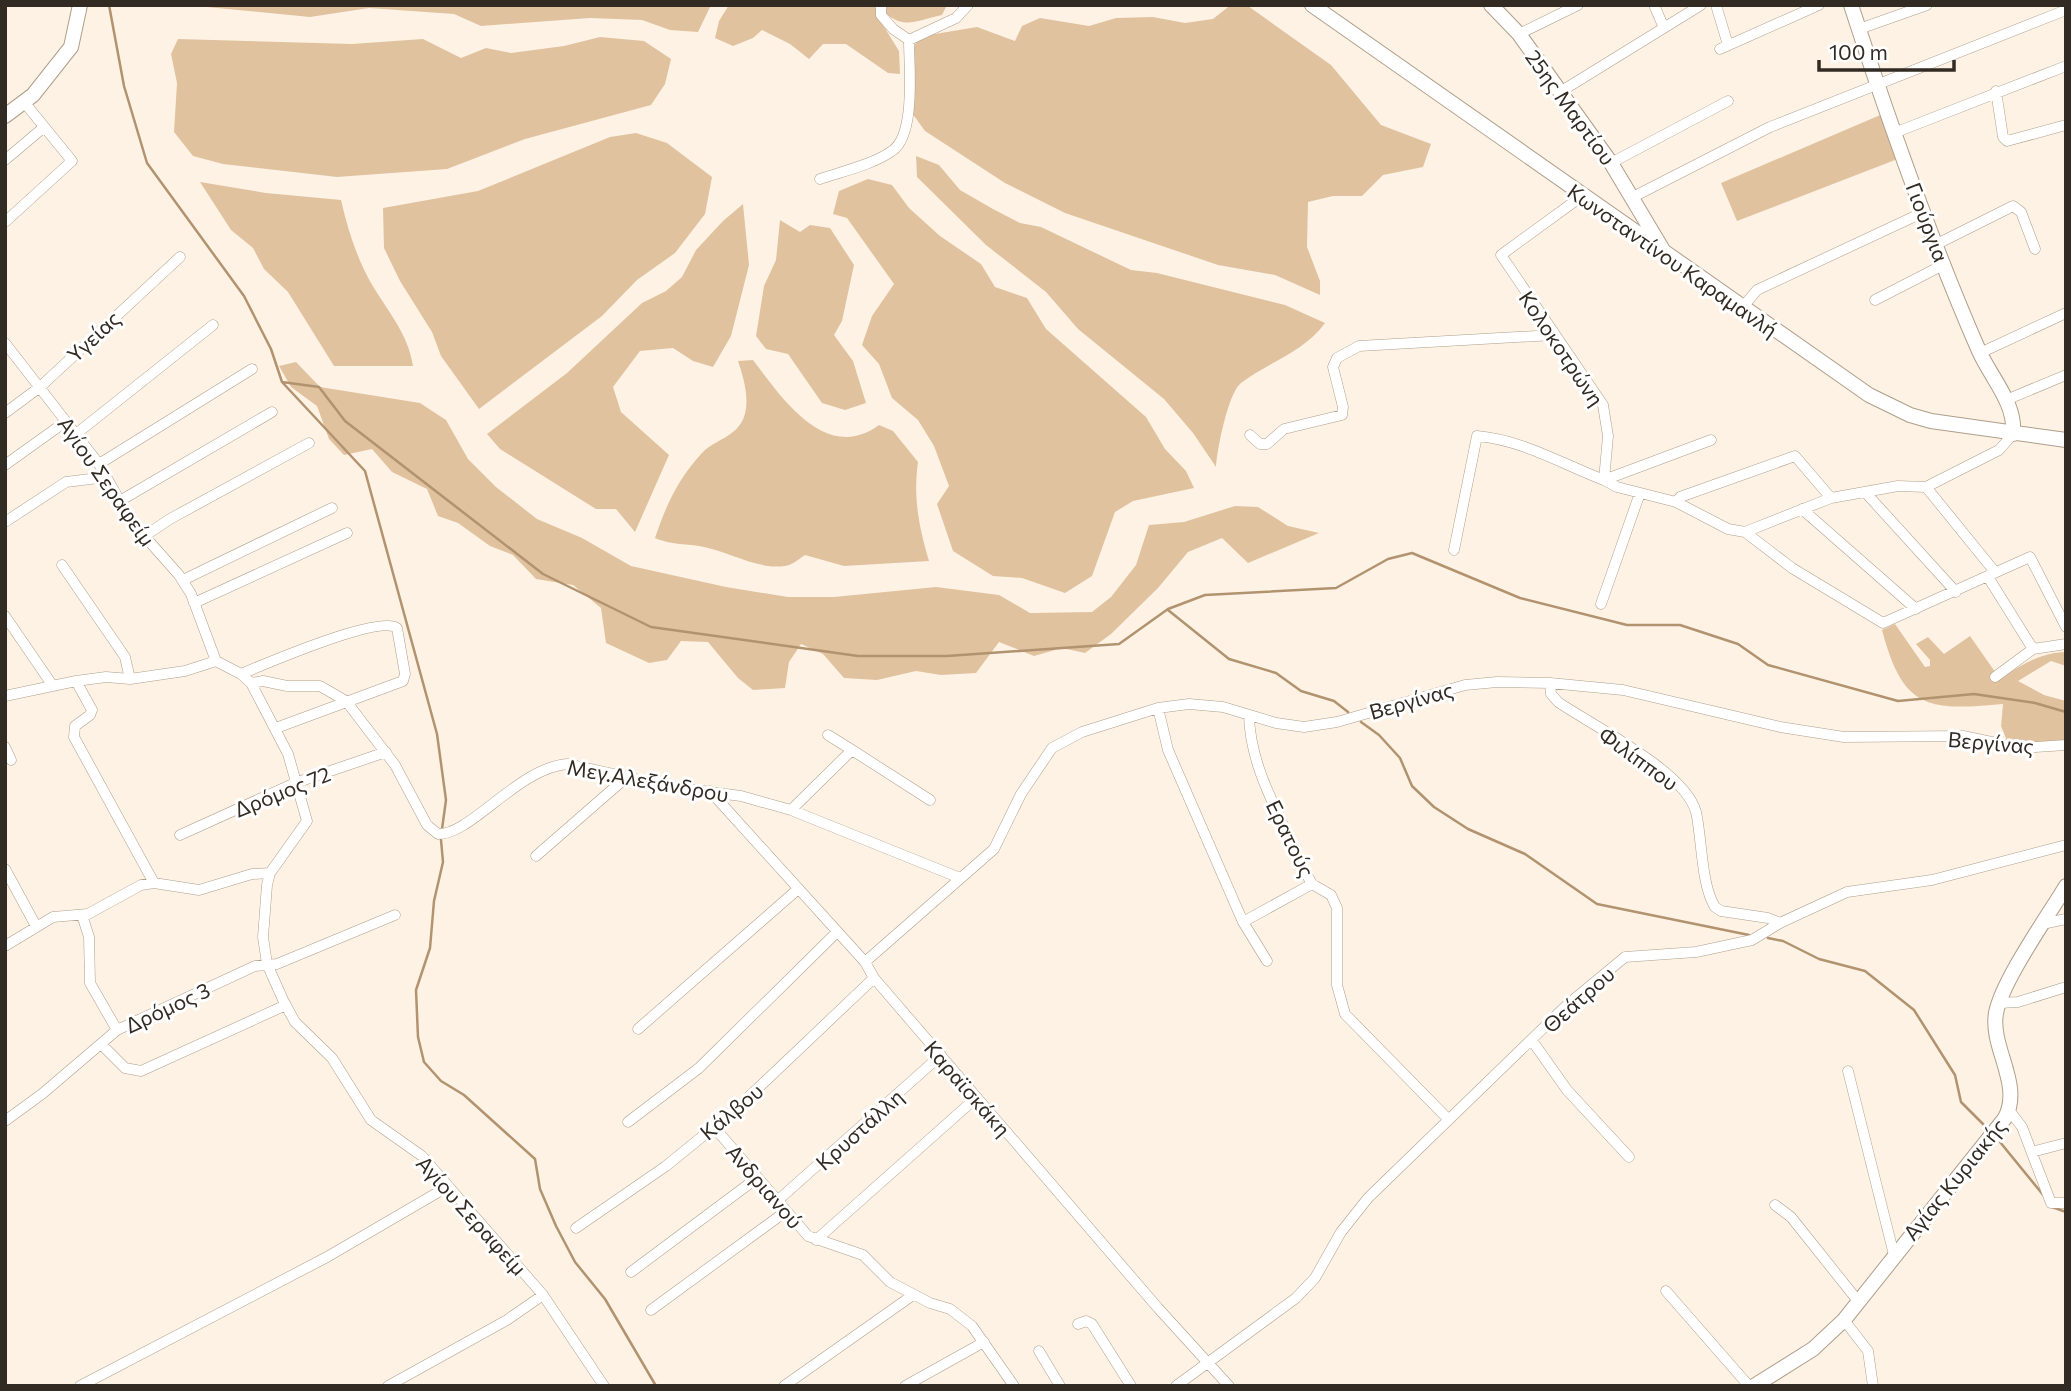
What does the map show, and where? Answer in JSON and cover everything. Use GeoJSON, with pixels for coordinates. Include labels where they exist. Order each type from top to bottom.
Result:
{"type":"FeatureCollection","features":[{"type":"Feature","properties":{"kind":"street"},"geometry":{"type":"LineString","coordinates":[[6,115],[29,99],[71,47],[80,5]]}},
{"type":"Feature","properties":{"kind":"street"},"geometry":{"type":"LineString","coordinates":[[881,5],[881,15],[892,29],[909,40]]}},
{"type":"Feature","properties":{"kind":"street"},"geometry":{"type":"LineString","coordinates":[[909,40],[956,18],[968,5]]}},
{"type":"Feature","properties":{"kind":"street","name":"Κωνσταντίνου Καραμανλή"},"geometry":{"type":"LineString","coordinates":[[1312,5],[1742,308],[1892,408],[1931,421],[2066,440]]}},
{"type":"Feature","properties":{"kind":"street","name":"25ης Μαρτίου"},"geometry":{"type":"LineString","coordinates":[[1492,5],[1519,34],[1611,163],[1665,254]]}},
{"type":"Feature","properties":{"kind":"street"},"geometry":{"type":"LineString","coordinates":[[1519,34],[1578,5]]}},
{"type":"Feature","properties":{"kind":"street"},"geometry":{"type":"LineString","coordinates":[[1654,5],[1664,28]]}},
{"type":"Feature","properties":{"kind":"street"},"geometry":{"type":"LineString","coordinates":[[1560,92],[1701,5]]}},
{"type":"Feature","properties":{"kind":"street"},"geometry":{"type":"LineString","coordinates":[[1716,5],[1724,47],[1819,5]]}},
{"type":"Feature","properties":{"kind":"street","name":"Γιούργια"},"geometry":{"type":"LineString","coordinates":[[1851,5],[1876,85],[1924,212],[1980,353],[2012,414],[2013,434]]}},
{"type":"Feature","properties":{"kind":"street"},"geometry":{"type":"LineString","coordinates":[[1859,29],[1927,5]]}},
{"type":"Feature","properties":{"kind":"street"},"geometry":{"type":"LineString","coordinates":[[1633,197],[1770,127],[2066,10]]}},
{"type":"Feature","properties":{"kind":"street"},"geometry":{"type":"LineString","coordinates":[[820,179],[878,159],[901,143],[907,126],[909,40]]}},
{"type":"Feature","properties":{"kind":"street"},"geometry":{"type":"LineString","coordinates":[[1894,133],[2066,65]]}},
{"type":"Feature","properties":{"kind":"street"},"geometry":{"type":"LineString","coordinates":[[1996,91],[2003,137],[2007,141],[2066,125]]}},
{"type":"Feature","properties":{"kind":"street"},"geometry":{"type":"LineString","coordinates":[[5,222],[72,162],[44,128],[29,99]]}},
{"type":"Feature","properties":{"kind":"street"},"geometry":{"type":"LineString","coordinates":[[1611,163],[1728,101]]}},
{"type":"Feature","properties":{"kind":"street"},"geometry":{"type":"LineString","coordinates":[[5,160],[44,128]]}},
{"type":"Feature","properties":{"kind":"street","name":"Κολοκοτρώνη"},"geometry":{"type":"LineString","coordinates":[[1581,195],[1501,255],[1603,405],[1608,436],[1604,480]]}},
{"type":"Feature","properties":{"kind":"street"},"geometry":{"type":"LineString","coordinates":[[1937,244],[2013,206],[2021,212],[2035,249]]}},
{"type":"Feature","properties":{"kind":"street"},"geometry":{"type":"LineString","coordinates":[[1742,308],[1757,290],[1924,212]]}},
{"type":"Feature","properties":{"kind":"street"},"geometry":{"type":"LineString","coordinates":[[1636,234],[1643,214]]}},
{"type":"Feature","properties":{"kind":"street","name":"Υγείας"},"geometry":{"type":"LineString","coordinates":[[5,413],[40,387],[180,257]]}},
{"type":"Feature","properties":{"kind":"street"},"geometry":{"type":"LineString","coordinates":[[1875,300],[1945,264]]}},
{"type":"Feature","properties":{"kind":"street"},"geometry":{"type":"LineString","coordinates":[[1980,353],[2066,313]]}},
{"type":"Feature","properties":{"kind":"street"},"geometry":{"type":"LineString","coordinates":[[76,434],[213,325]]}},
{"type":"Feature","properties":{"kind":"street"},"geometry":{"type":"LineString","coordinates":[[1250,435],[1259,444],[1267,444],[1284,429],[1342,415],[1343,407],[1333,367],[1337,358],[1359,346],[1553,335]]}},
{"type":"Feature","properties":{"kind":"street","name":"Αγίου Σεραφείμ"},"geometry":{"type":"LineString","coordinates":[[5,344],[99,464],[118,502],[143,537],[183,580],[216,661]]}},
{"type":"Feature","properties":{"kind":"street"},"geometry":{"type":"LineString","coordinates":[[99,464],[252,369]]}},
{"type":"Feature","properties":{"kind":"street"},"geometry":{"type":"LineString","coordinates":[[2006,400],[2066,375]]}},
{"type":"Feature","properties":{"kind":"street"},"geometry":{"type":"LineString","coordinates":[[118,502],[272,412]]}},
{"type":"Feature","properties":{"kind":"street"},"geometry":{"type":"LineString","coordinates":[[5,465],[65,422]]}},
{"type":"Feature","properties":{"kind":"street"},"geometry":{"type":"LineString","coordinates":[[1745,532],[1831,498],[1898,486],[1926,487],[2000,450],[2013,434]]}},
{"type":"Feature","properties":{"kind":"street"},"geometry":{"type":"LineString","coordinates":[[1454,550],[1478,436],[1516,442],[1556,462],[1640,493],[1676,502],[1728,529],[1745,532],[1792,568],[1883,623],[2026,558],[2033,559],[2066,627]]}},
{"type":"Feature","properties":{"kind":"street"},"geometry":{"type":"LineString","coordinates":[[1604,480],[1711,440]]}},
{"type":"Feature","properties":{"kind":"street"},"geometry":{"type":"LineString","coordinates":[[143,537],[170,519],[309,443]]}},
{"type":"Feature","properties":{"kind":"street"},"geometry":{"type":"LineString","coordinates":[[1676,502],[1680,497],[1794,456],[1831,498]]}},
{"type":"Feature","properties":{"kind":"street"},"geometry":{"type":"LineString","coordinates":[[5,522],[66,482],[106,477]]}},
{"type":"Feature","properties":{"kind":"street"},"geometry":{"type":"LineString","coordinates":[[1926,487],[1991,574],[2033,649]]}},
{"type":"Feature","properties":{"kind":"street"},"geometry":{"type":"LineString","coordinates":[[1865,492],[1956,592]]}},
{"type":"Feature","properties":{"kind":"street"},"geometry":{"type":"LineString","coordinates":[[1601,604],[1640,493]]}},
{"type":"Feature","properties":{"kind":"street"},"geometry":{"type":"LineString","coordinates":[[183,580],[332,508]]}},
{"type":"Feature","properties":{"kind":"street"},"geometry":{"type":"LineString","coordinates":[[1801,509],[1916,609]]}},
{"type":"Feature","properties":{"kind":"street"},"geometry":{"type":"LineString","coordinates":[[194,603],[347,533]]}},
{"type":"Feature","properties":{"kind":"street"},"geometry":{"type":"LineString","coordinates":[[62,565],[125,657],[130,679]]}},
{"type":"Feature","properties":{"kind":"street"},"geometry":{"type":"LineString","coordinates":[[5,616],[53,686]]}},
{"type":"Feature","properties":{"kind":"street"},"geometry":{"type":"LineString","coordinates":[[241,674],[325,640],[385,625],[393,625],[397,630],[404,679],[276,728]]}},
{"type":"Feature","properties":{"kind":"street"},"geometry":{"type":"LineString","coordinates":[[1995,677],[2033,649],[2066,644]]}},
{"type":"Feature","properties":{"kind":"street"},"geometry":{"type":"LineString","coordinates":[[5,696],[76,681],[106,677],[130,679],[186,671],[216,661],[241,674],[251,683]]}},
{"type":"Feature","properties":{"kind":"street"},"geometry":{"type":"LineString","coordinates":[[76,681],[92,710],[90,715],[75,726],[74,737],[154,883]]}},
{"type":"Feature","properties":{"kind":"street","name":"Μεγ.Αλεξάνδρου"},"geometry":{"type":"LineString","coordinates":[[251,683],[263,681],[287,686],[320,686],[346,701],[386,752],[427,825],[438,834],[454,830],[524,779],[551,766],[568,764],[629,775],[672,787],[709,790],[791,810],[960,878]]}},
{"type":"Feature","properties":{"kind":"street","name":"Βεργίνας"},"geometry":{"type":"LineString","coordinates":[[865,962],[999,843],[1021,794],[1052,748],[1082,732],[1158,708],[1189,704],[1223,707],[1290,727],[1304,727],[1337,722],[1465,685],[1497,682],[1550,683],[1623,690],[1804,732],[1843,737],[1963,736],[2020,748],[2066,745]]}},
{"type":"Feature","properties":{"kind":"street","name":"Αγίου Σεραφείμ"},"geometry":{"type":"LineString","coordinates":[[251,683],[288,754],[307,821],[270,873],[263,937],[286,1005],[295,1022],[332,1058],[371,1120],[422,1156],[543,1295],[604,1386]]}},
{"type":"Feature","properties":{"kind":"street","name":"Φιλίππου"},"geometry":{"type":"LineString","coordinates":[[1550,683],[1551,694],[1558,702],[1641,755],[1672,778],[1692,799],[1715,907],[1721,911],[1768,918],[1780,923]]}},
{"type":"Feature","properties":{"kind":"street"},"geometry":{"type":"LineString","coordinates":[[1158,708],[1165,741],[1243,922],[1267,961]]}},
{"type":"Feature","properties":{"kind":"street","name":"Ερατούς"},"geometry":{"type":"LineString","coordinates":[[1249,715],[1249,731],[1258,766],[1312,884],[1331,895],[1337,908],[1337,985],[1345,1014],[1448,1119]]}},
{"type":"Feature","properties":{"kind":"street"},"geometry":{"type":"LineString","coordinates":[[828,736],[930,800]]}},
{"type":"Feature","properties":{"kind":"street"},"geometry":{"type":"LineString","coordinates":[[5,747],[11,760]]}},
{"type":"Feature","properties":{"kind":"street"},"geometry":{"type":"LineString","coordinates":[[791,810],[852,750]]}},
{"type":"Feature","properties":{"kind":"street","name":"Δρόμος 72"},"geometry":{"type":"LineString","coordinates":[[180,835],[295,783],[386,752]]}},
{"type":"Feature","properties":{"kind":"street"},"geometry":{"type":"LineString","coordinates":[[536,856],[629,775]]}},
{"type":"Feature","properties":{"kind":"street","name":"Καραϊσκάκη"},"geometry":{"type":"LineString","coordinates":[[709,790],[796,890],[865,962],[874,978],[976,1098],[1157,1308],[1229,1386]]}},
{"type":"Feature","properties":{"kind":"street","name":"Θεάτρου"},"geometry":{"type":"LineString","coordinates":[[1176,1386],[1296,1298],[1315,1278],[1341,1233],[1368,1198],[1448,1119],[1532,1042],[1567,1005],[1625,957],[1728,946],[1752,940],[1780,923],[1847,892],[1963,874],[2066,845]]}},
{"type":"Feature","properties":{"kind":"street"},"geometry":{"type":"LineString","coordinates":[[5,869],[36,926]]}},
{"type":"Feature","properties":{"kind":"street"},"geometry":{"type":"LineString","coordinates":[[5,946],[53,917],[82,915],[141,885],[154,883],[199,890],[252,874],[270,873]]}},
{"type":"Feature","properties":{"kind":"street"},"geometry":{"type":"LineString","coordinates":[[1243,922],[1312,884]]}},
{"type":"Feature","properties":{"kind":"street","name":"Αγίας Κυριακής"},"geometry":{"type":"LineString","coordinates":[[1755,1386],[1812,1349],[1844,1320],[1998,1129],[2009,1110],[2009,1083],[1996,1030],[1999,1003],[2066,886]]}},
{"type":"Feature","properties":{"kind":"street"},"geometry":{"type":"LineString","coordinates":[[638,1029],[796,890]]}},
{"type":"Feature","properties":{"kind":"street"},"geometry":{"type":"LineString","coordinates":[[82,915],[89,937],[90,983],[117,1030]]}},
{"type":"Feature","properties":{"kind":"street","name":"Δρόμος 3"},"geometry":{"type":"LineString","coordinates":[[5,1121],[42,1094],[117,1030],[255,966],[270,964],[395,915]]}},
{"type":"Feature","properties":{"kind":"street"},"geometry":{"type":"LineString","coordinates":[[2042,924],[2066,919]]}},
{"type":"Feature","properties":{"kind":"street"},"geometry":{"type":"LineString","coordinates":[[628,1122],[699,1068],[836,933]]}},
{"type":"Feature","properties":{"kind":"street","name":"Κάλβου"},"geometry":{"type":"LineString","coordinates":[[576,1228],[666,1166],[714,1128],[874,978]]}},
{"type":"Feature","properties":{"kind":"street"},"geometry":{"type":"LineString","coordinates":[[1999,1003],[2018,1002],[2066,987]]}},
{"type":"Feature","properties":{"kind":"street"},"geometry":{"type":"LineString","coordinates":[[101,1044],[125,1068],[141,1071],[286,1005]]}},
{"type":"Feature","properties":{"kind":"street"},"geometry":{"type":"LineString","coordinates":[[1532,1042],[1567,1090],[1629,1157]]}},
{"type":"Feature","properties":{"kind":"street","name":"Κρυστάλλη"},"geometry":{"type":"LineString","coordinates":[[776,1202],[941,1055]]}},
{"type":"Feature","properties":{"kind":"street"},"geometry":{"type":"LineString","coordinates":[[1848,1071],[1894,1255]]}},
{"type":"Feature","properties":{"kind":"street"},"geometry":{"type":"LineString","coordinates":[[816,1240],[976,1098]]}},
{"type":"Feature","properties":{"kind":"street"},"geometry":{"type":"LineString","coordinates":[[2009,1110],[2022,1127],[2051,1203],[2056,1206],[2066,1203]]}},
{"type":"Feature","properties":{"kind":"street","name":"Ανδριανού"},"geometry":{"type":"LineString","coordinates":[[714,1128],[808,1236],[863,1255],[882,1276],[913,1295],[950,1309],[972,1326],[1014,1386]]}},
{"type":"Feature","properties":{"kind":"street"},"geometry":{"type":"LineString","coordinates":[[2032,1152],[2066,1143]]}},
{"type":"Feature","properties":{"kind":"street"},"geometry":{"type":"LineString","coordinates":[[631,1272],[694,1228],[757,1178]]}},
{"type":"Feature","properties":{"kind":"street"},"geometry":{"type":"LineString","coordinates":[[80,1386],[327,1256],[447,1187]]}},
{"type":"Feature","properties":{"kind":"street"},"geometry":{"type":"LineString","coordinates":[[1775,1205],[1791,1217],[1858,1301]]}},
{"type":"Feature","properties":{"kind":"street"},"geometry":{"type":"LineString","coordinates":[[651,1310],[785,1212]]}},
{"type":"Feature","properties":{"kind":"street"},"geometry":{"type":"LineString","coordinates":[[1667,1291],[1749,1386]]}},
{"type":"Feature","properties":{"kind":"street"},"geometry":{"type":"LineString","coordinates":[[388,1386],[507,1320],[543,1295]]}},
{"type":"Feature","properties":{"kind":"street"},"geometry":{"type":"LineString","coordinates":[[784,1386],[913,1295]]}},
{"type":"Feature","properties":{"kind":"street"},"geometry":{"type":"LineString","coordinates":[[1844,1320],[1868,1351],[1873,1386]]}},
{"type":"Feature","properties":{"kind":"street"},"geometry":{"type":"LineString","coordinates":[[1078,1324],[1086,1321],[1093,1324],[1131,1386]]}},
{"type":"Feature","properties":{"kind":"street"},"geometry":{"type":"LineString","coordinates":[[905,1386],[984,1342]]}},
{"type":"Feature","properties":{"kind":"street"},"geometry":{"type":"LineString","coordinates":[[1039,1351],[1060,1386]]}},
{"type":"Feature","properties":{"kind":"shaded area"},"geometry":{"type":"Polygon","coordinates":[[[186,5],[711,5],[698,32],[670,30],[642,20],[590,18],[481,26],[454,14],[369,8],[310,17],[186,5]]]}},
{"type":"Feature","properties":{"kind":"shaded area"},"geometry":{"type":"Polygon","coordinates":[[[729,5],[875,5],[878,17],[899,51],[900,74],[888,73],[846,44],[823,44],[809,59],[790,44],[762,30],[753,38],[733,46],[715,38],[719,21],[729,5]]]}},
{"type":"Feature","properties":{"kind":"shaded area"},"geometry":{"type":"Polygon","coordinates":[[[882,5],[947,5],[942,15],[916,22],[903,22],[889,16],[881,9],[882,5]]]}},
{"type":"Feature","properties":{"kind":"shaded area"},"geometry":{"type":"Polygon","coordinates":[[[1248,6],[1331,65],[1381,125],[1431,144],[1423,167],[1383,175],[1362,196],[1333,196],[1308,202],[1307,247],[1320,281],[1320,295],[1275,275],[1218,265],[1065,213],[1005,183],[925,131],[912,113],[913,54],[917,37],[977,27],[1015,41],[1022,26],[1040,18],[1089,26],[1116,18],[1153,17],[1185,23],[1213,19],[1228,7],[1248,6]]]}},
{"type":"Feature","properties":{"kind":"shaded area"},"geometry":{"type":"Polygon","coordinates":[[[600,37],[644,41],[671,59],[665,84],[651,105],[525,139],[447,169],[337,177],[223,164],[193,156],[174,132],[177,83],[171,54],[178,39],[352,44],[423,39],[461,58],[486,48],[511,53],[564,46],[600,37]]]}},
{"type":"Feature","properties":{"kind":"shaded area"},"geometry":{"type":"Polygon","coordinates":[[[1892,110],[1908,155],[1737,221],[1721,183],[1892,110]]]}},
{"type":"Feature","properties":{"kind":"shaded area"},"geometry":{"type":"Polygon","coordinates":[[[636,133],[667,143],[712,177],[705,214],[675,253],[637,280],[602,316],[479,409],[441,356],[432,332],[400,281],[384,248],[383,208],[478,191],[610,137],[636,133]]]}},
{"type":"Feature","properties":{"kind":"shaded area"},"geometry":{"type":"Polygon","coordinates":[[[916,156],[939,165],[960,190],[993,209],[1020,223],[1041,227],[1131,270],[1157,273],[1285,305],[1325,323],[1307,342],[1241,383],[1236,389],[1224,422],[1216,467],[1193,433],[1164,399],[1078,329],[1046,292],[986,245],[917,177],[916,156]]]}},
{"type":"Feature","properties":{"kind":"shaded area"},"geometry":{"type":"Polygon","coordinates":[[[868,179],[892,185],[909,208],[940,236],[981,264],[995,287],[1027,298],[1046,329],[1146,417],[1165,449],[1186,471],[1194,488],[1133,501],[1115,512],[1092,576],[1065,593],[1022,578],[993,576],[953,551],[937,504],[949,486],[934,446],[918,420],[892,398],[879,364],[862,345],[872,316],[894,284],[847,218],[833,214],[839,191],[868,179]]]}},
{"type":"Feature","properties":{"kind":"shaded area"},"geometry":{"type":"Polygon","coordinates":[[[200,182],[266,193],[341,200],[361,263],[402,333],[413,366],[334,366],[288,292],[264,269],[253,248],[231,230],[200,182]]]}},
{"type":"Feature","properties":{"kind":"shaded area"},"geometry":{"type":"Polygon","coordinates":[[[743,204],[749,265],[731,336],[713,367],[693,361],[673,348],[640,351],[613,387],[621,412],[669,455],[635,532],[616,509],[596,509],[500,449],[487,434],[567,373],[642,303],[666,291],[682,277],[696,250],[743,204]]]}},
{"type":"Feature","properties":{"kind":"shaded area"},"geometry":{"type":"Polygon","coordinates":[[[780,220],[800,232],[810,225],[830,228],[854,265],[842,321],[834,335],[853,361],[866,403],[845,410],[822,403],[788,354],[766,349],[756,336],[764,286],[776,260],[780,220]]]}},
{"type":"Feature","properties":{"kind":"shaded area"},"geometry":{"type":"Polygon","coordinates":[[[753,360],[792,408],[823,432],[841,437],[860,435],[879,425],[893,431],[918,462],[918,512],[929,561],[844,566],[805,555],[785,566],[775,567],[754,563],[714,549],[655,538],[668,503],[686,473],[705,450],[740,425],[746,408],[746,398],[738,361],[753,360]]]}},
{"type":"Feature","properties":{"kind":"shaded area"},"geometry":{"type":"Polygon","coordinates":[[[296,362],[320,387],[420,403],[446,420],[468,459],[496,487],[537,519],[582,538],[631,566],[726,587],[788,597],[834,597],[936,587],[999,595],[1030,613],[1092,612],[1111,597],[1136,565],[1149,525],[1184,522],[1235,506],[1258,507],[1288,526],[1319,533],[1248,563],[1222,538],[1188,552],[1158,588],[1111,634],[1085,653],[1062,648],[1034,656],[999,642],[976,673],[941,675],[916,671],[877,680],[844,678],[823,654],[801,644],[789,662],[785,688],[753,690],[738,678],[708,642],[681,641],[667,660],[649,663],[606,643],[601,608],[573,585],[536,579],[513,555],[490,546],[458,523],[438,516],[427,489],[392,472],[372,449],[344,455],[329,439],[317,406],[291,387],[279,366],[296,362]]]}},
{"type":"Feature","properties":{"kind":"shaded area"},"geometry":{"type":"Polygon","coordinates":[[[1895,624],[1925,667],[1930,666],[1930,660],[1916,644],[1928,637],[1944,654],[1970,636],[2000,679],[2039,657],[2066,652],[2066,666],[2051,661],[2018,681],[2044,695],[2066,701],[2066,743],[2020,746],[2008,743],[2001,726],[2003,704],[1937,704],[1922,699],[1909,690],[1890,656],[1882,630],[1895,624]]]}},
{"type":"Feature","properties":{"kind":"waterway"},"geometry":{"type":"LineString","coordinates":[[109,5],[124,86],[147,163],[244,296],[271,349],[282,382],[365,471],[437,734],[446,800],[442,829]]}},
{"type":"Feature","properties":{"kind":"waterway"},"geometry":{"type":"LineString","coordinates":[[282,382],[319,387],[345,421],[543,574],[651,627],[858,656],[947,656],[1119,644],[1168,609],[1205,595],[1336,588],[1388,559],[1412,553],[1520,598],[1627,625],[1680,625],[1738,644],[1768,665],[1898,701],[1974,694],[2035,703],[2066,712]]}},
{"type":"Feature","properties":{"kind":"waterway"},"geometry":{"type":"LineString","coordinates":[[1168,610],[1229,659],[1276,673],[1301,691],[1334,701],[1348,712]]}},
{"type":"Feature","properties":{"kind":"waterway"},"geometry":{"type":"LineString","coordinates":[[1361,722],[1379,735],[1400,758],[1412,786],[1434,807],[1468,829],[1525,854],[1597,904],[1749,935]]}},
{"type":"Feature","properties":{"kind":"waterway"},"geometry":{"type":"LineString","coordinates":[[441,840],[443,862],[434,901],[430,948],[416,990],[418,1037],[424,1062],[441,1081],[464,1095],[535,1159],[540,1189],[575,1262],[605,1299],[656,1386]]}},
{"type":"Feature","properties":{"kind":"waterway"},"geometry":{"type":"LineString","coordinates":[[1768,938],[1783,941],[1819,959],[1865,971],[1914,1010],[1955,1075],[1961,1102],[1985,1126]]}},
{"type":"Feature","properties":{"kind":"waterway"},"geometry":{"type":"LineString","coordinates":[[2000,1142],[2044,1196]]}},
{"type":"Feature","properties":{"kind":"waterway"},"geometry":{"type":"LineString","coordinates":[[2052,1207],[2066,1212]]}}]}
